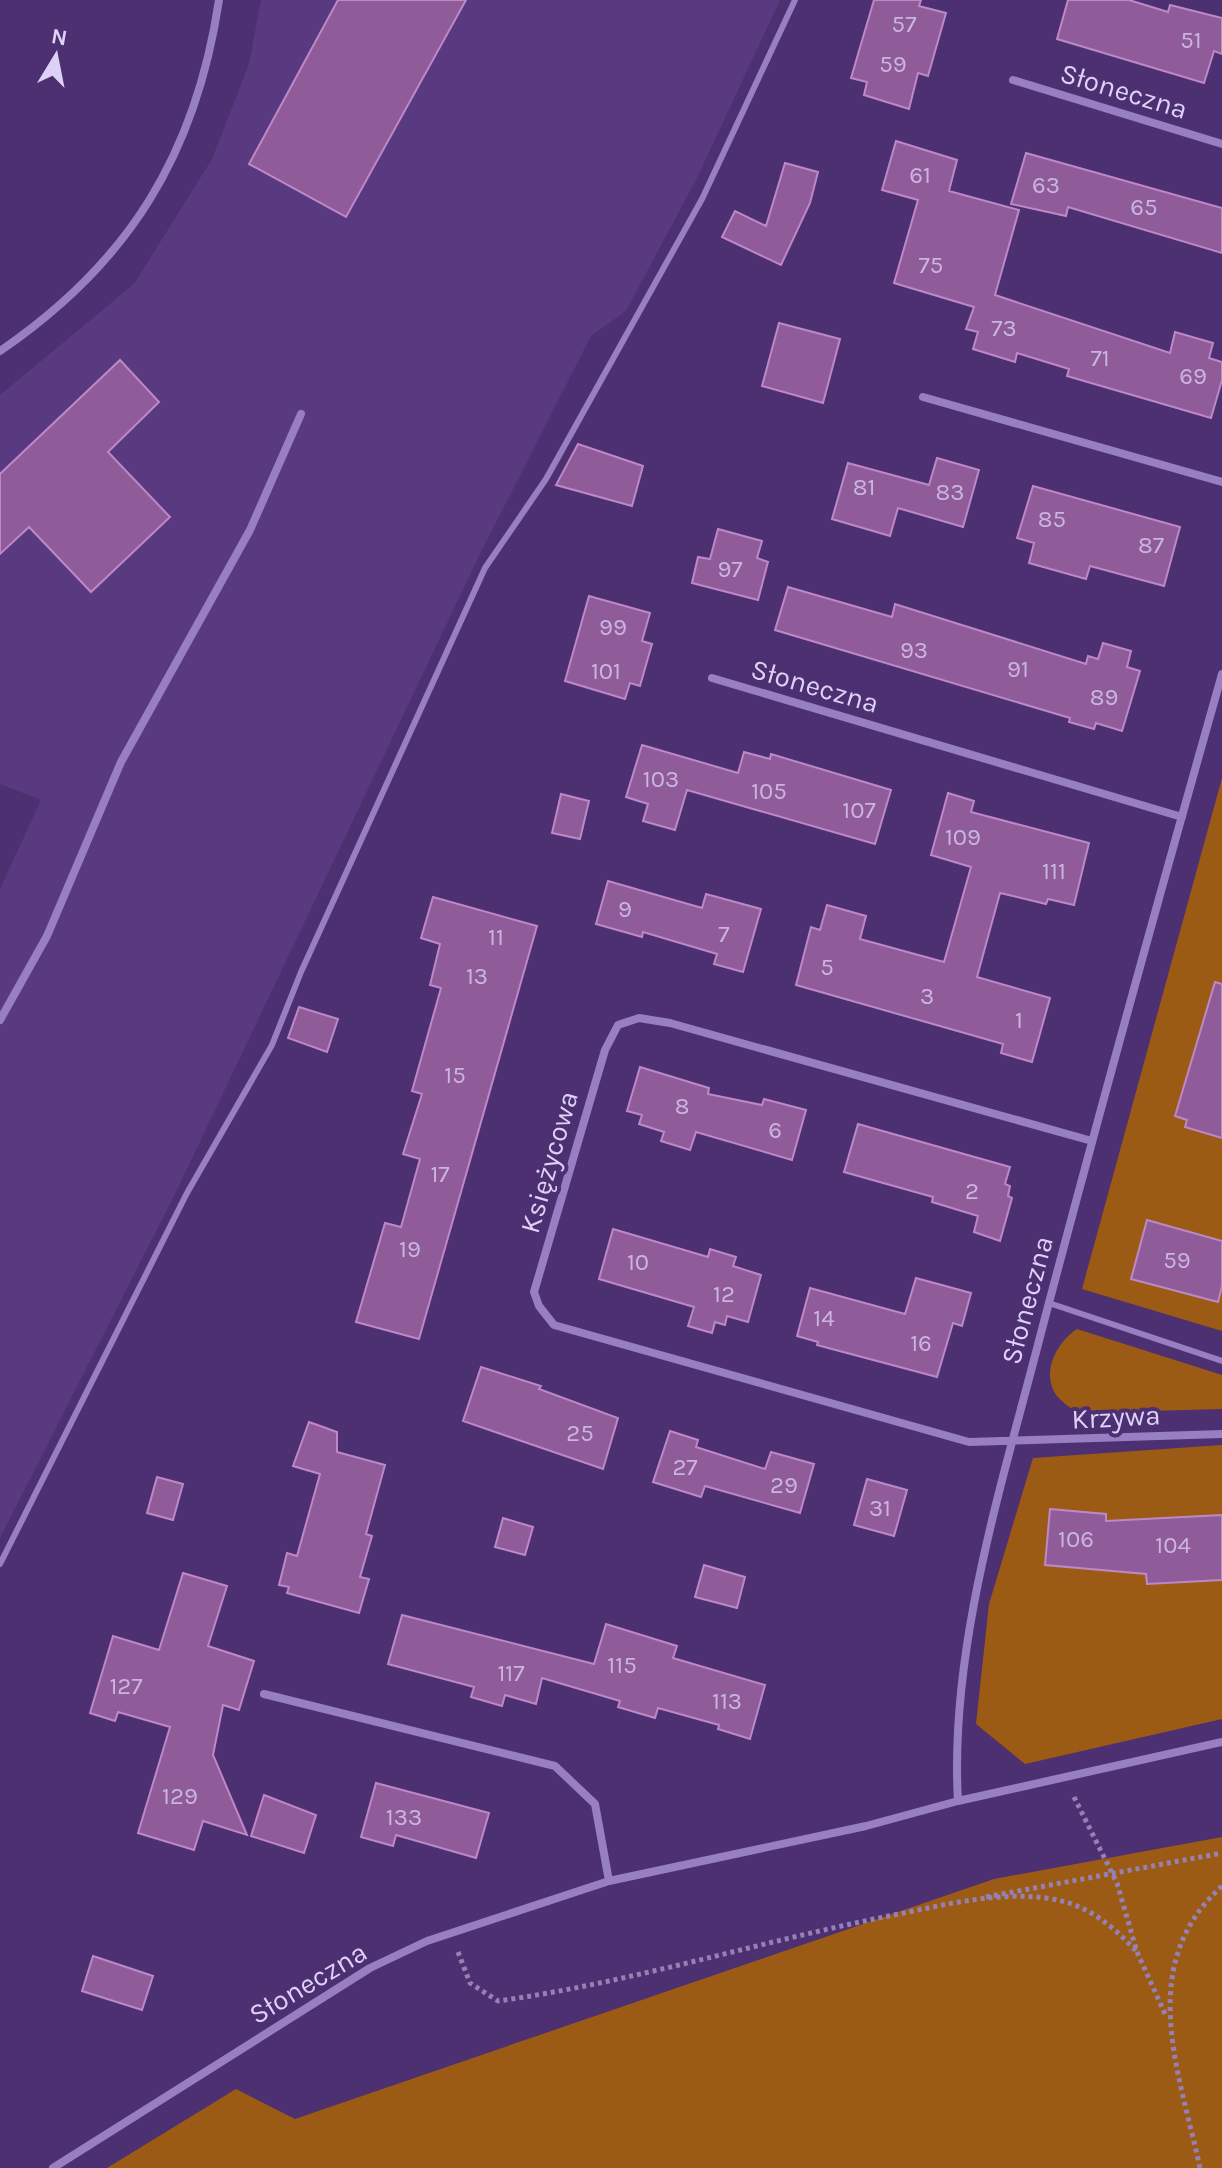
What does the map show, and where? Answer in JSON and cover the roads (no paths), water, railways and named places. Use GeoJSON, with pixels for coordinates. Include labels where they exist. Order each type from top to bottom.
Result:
{"type":"FeatureCollection","features":[{"type":"Feature","properties":{"kind":"street"},"geometry":{"type":"LineString","coordinates":[[0,351],[45,320],[83,287],[131,229],[189,124],[211,51],[219,0]]}},
{"type":"Feature","properties":{"kind":"street","name":"Słoneczna"},"geometry":{"type":"LineString","coordinates":[[1013,80],[1222,144]]}},
{"type":"Feature","properties":{"kind":"street"},"geometry":{"type":"LineString","coordinates":[[923,397],[1222,482]]}},
{"type":"Feature","properties":{"kind":"street"},"geometry":{"type":"LineString","coordinates":[[0,1020],[47,936],[121,762],[250,530],[301,414]]}},
{"type":"Feature","properties":{"kind":"street","name":"Słoneczna"},"geometry":{"type":"LineString","coordinates":[[958,1801],[956,1756],[959,1702],[970,1629],[1012,1443],[1222,674]]}},
{"type":"Feature","properties":{"kind":"street","name":"Słoneczna"},"geometry":{"type":"LineString","coordinates":[[712,678],[1182,817]]}},
{"type":"Feature","properties":{"kind":"street","name":"Księżycowa"},"geometry":{"type":"LineString","coordinates":[[1012,1443],[969,1442],[554,1325],[539,1306],[534,1292],[605,1050],[618,1025],[639,1018],[670,1023],[1092,1141]]}},
{"type":"Feature","properties":{"kind":"street","name":"Krzywa"},"geometry":{"type":"LineString","coordinates":[[1012,1443],[1222,1434]]}},
{"type":"Feature","properties":{"kind":"street"},"geometry":{"type":"LineString","coordinates":[[264,1694],[555,1766],[595,1804],[609,1881]]}},
{"type":"Feature","properties":{"kind":"street","name":"Słoneczna"},"geometry":{"type":"LineString","coordinates":[[53,2168],[370,1968],[451,1933],[609,1881],[866,1826],[958,1801],[1222,1742]]}},
{"type":"Feature","properties":{"kind":"lane"},"geometry":{"type":"LineString","coordinates":[[0,1564],[187,1193],[272,1045],[307,957],[485,568],[546,479],[702,199],[795,0]]}},
{"type":"Feature","properties":{"kind":"lane"},"geometry":{"type":"LineString","coordinates":[[1049,1303],[1222,1361]]}}]}
